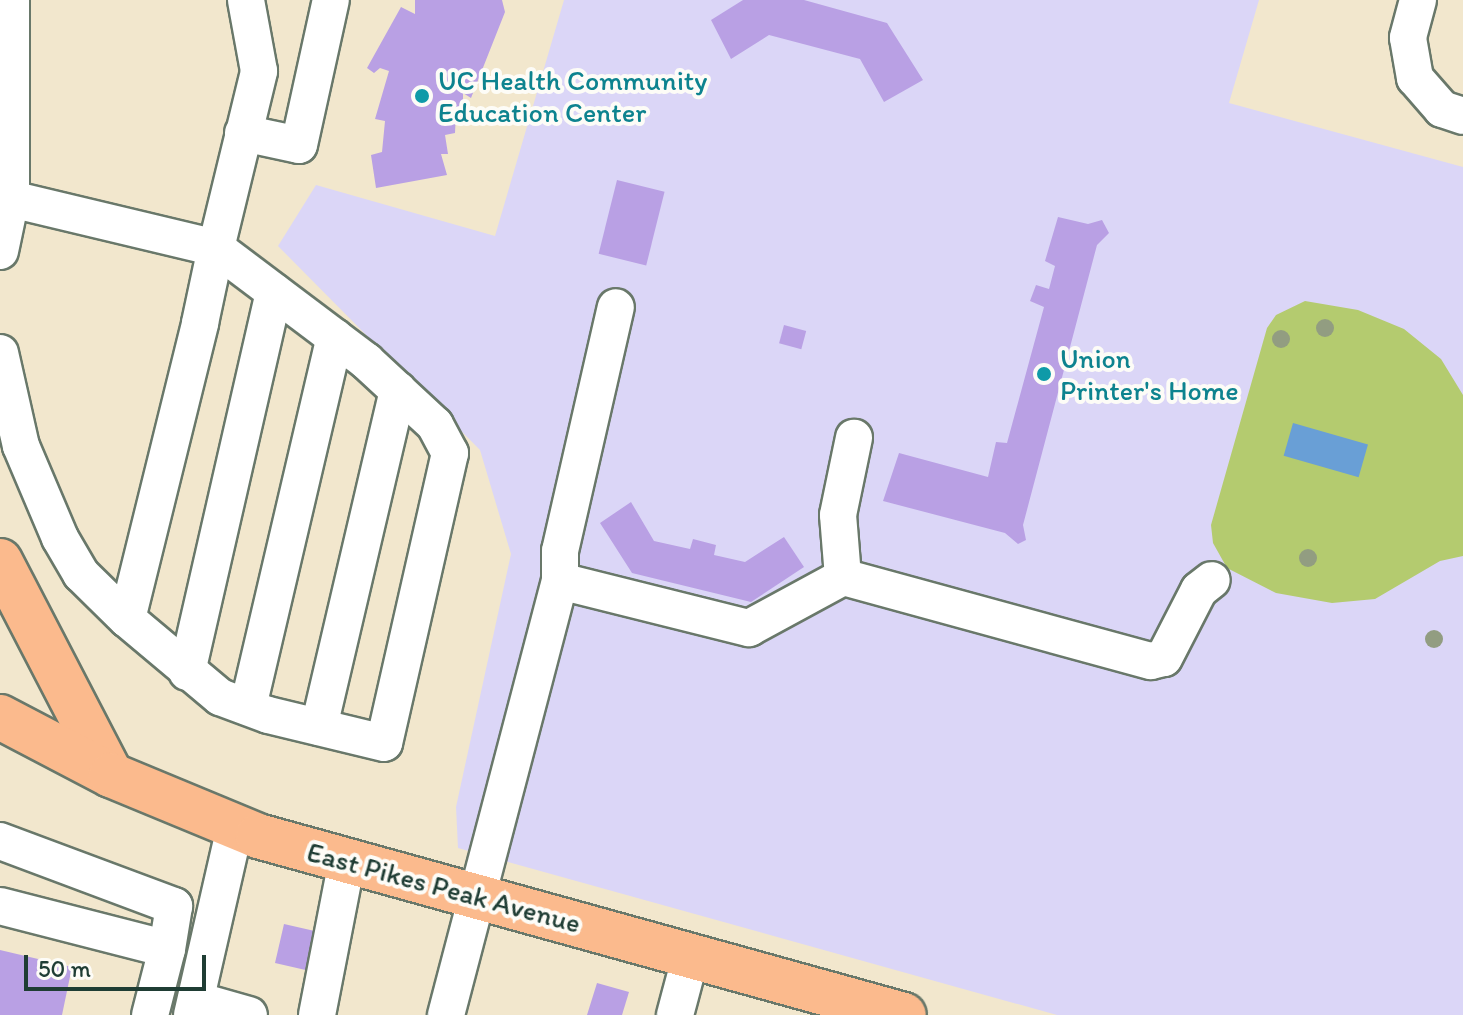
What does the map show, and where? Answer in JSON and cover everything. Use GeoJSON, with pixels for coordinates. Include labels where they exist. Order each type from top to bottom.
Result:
{"type":"FeatureCollection","features":[{"type":"Feature","properties":{"kind":"main road"},"geometry":{"type":"LineString","coordinates":[[0,561],[111,775]]}},
{"type":"Feature","properties":{"kind":"main road","name":"East Pikes Peak Avenue"},"geometry":{"type":"LineString","coordinates":[[0,717],[111,775],[235,828],[899,1014]]}},
{"type":"Feature","properties":{"kind":"street"},"geometry":{"type":"LineString","coordinates":[[0,251],[11,199],[11,0]]}},
{"type":"Feature","properties":{"kind":"street"},"geometry":{"type":"LineString","coordinates":[[127,619],[259,71],[246,0]]}},
{"type":"Feature","properties":{"kind":"street"},"geometry":{"type":"LineString","coordinates":[[243,133],[299,145],[331,0]]}},
{"type":"Feature","properties":{"kind":"street"},"geometry":{"type":"LineString","coordinates":[[1418,0],[1408,38],[1415,78],[1442,109],[1463,116]]}},
{"type":"Feature","properties":{"kind":"street"},"geometry":{"type":"LineString","coordinates":[[0,353],[21,446],[60,538],[81,574],[127,619],[220,697],[384,743],[450,453],[435,425],[335,337],[216,248],[11,199]]}},
{"type":"Feature","properties":{"kind":"street"},"geometry":{"type":"LineString","coordinates":[[187,672],[274,292]]}},
{"type":"Feature","properties":{"kind":"street"},"geometry":{"type":"LineString","coordinates":[[446,1015],[560,581],[560,551],[616,307]]}},
{"type":"Feature","properties":{"kind":"street"},"geometry":{"type":"LineString","coordinates":[[248,707],[335,337]]}},
{"type":"Feature","properties":{"kind":"street"},"geometry":{"type":"LineString","coordinates":[[319,727],[398,390]]}},
{"type":"Feature","properties":{"kind":"street"},"geometry":{"type":"LineString","coordinates":[[843,577],[838,515],[854,438]]}},
{"type":"Feature","properties":{"kind":"street"},"geometry":{"type":"LineString","coordinates":[[560,581],[749,628],[843,577],[1151,661],[1164,658],[1199,590],[1212,580]]}},
{"type":"Feature","properties":{"kind":"street"},"geometry":{"type":"LineString","coordinates":[[235,828],[194,1007],[249,1015]]}},
{"type":"Feature","properties":{"kind":"street"},"geometry":{"type":"LineString","coordinates":[[0,841],[174,906],[167,949],[150,1015]]}},
{"type":"Feature","properties":{"kind":"street"},"geometry":{"type":"LineString","coordinates":[[317,1015],[347,861]]}},
{"type":"Feature","properties":{"kind":"street"},"geometry":{"type":"LineString","coordinates":[[0,906],[167,949]]}},
{"type":"Feature","properties":{"kind":"street"},"geometry":{"type":"LineString","coordinates":[[675,1015],[691,955]]}},
{"type":"Feature","properties":{"kind":"shaded area"},"geometry":{"type":"Polygon","coordinates":[[[564,0],[1259,0],[1229,103],[1463,167],[1463,1015],[1057,1015],[458,848],[456,807],[511,554],[480,450],[278,246],[316,185],[495,236],[564,0]]]}},
{"type":"Feature","properties":{"kind":"green space"},"geometry":{"type":"Polygon","coordinates":[[[1305,301],[1358,310],[1404,329],[1441,359],[1463,395],[1463,556],[1440,561],[1375,599],[1332,603],[1276,593],[1227,568],[1213,543],[1211,525],[1267,328],[1276,315],[1305,301]]]}},
{"type":"Feature","properties":{"kind":"water"},"geometry":{"type":"Polygon","coordinates":[[[1293,423],[1368,444],[1359,477],[1284,456],[1293,423]]]}},
{"type":"Feature","properties":{"kind":"building","name":"UC Health Community Education Center"},"geometry":{"type":"Polygon","coordinates":[[[415,0],[502,0],[505,12],[471,98],[463,93],[463,113],[456,112],[455,133],[445,135],[448,154],[441,154],[447,175],[376,188],[371,155],[382,152],[385,121],[375,119],[389,71],[380,68],[374,73],[367,68],[401,7],[415,14],[415,0]]]}},
{"type":"Feature","properties":{"kind":"building"},"geometry":{"type":"Polygon","coordinates":[[[743,0],[804,0],[887,23],[923,80],[884,102],[860,59],[769,35],[731,59],[711,20],[743,0]]]}},
{"type":"Feature","properties":{"kind":"building"},"geometry":{"type":"Polygon","coordinates":[[[617,180],[665,192],[646,266],[599,254],[617,180]]]}},
{"type":"Feature","properties":{"kind":"building","name":"Union Printer's Home"},"geometry":{"type":"Polygon","coordinates":[[[1058,217],[1088,224],[1102,220],[1109,233],[1097,245],[1023,525],[1026,540],[1018,544],[1005,533],[883,501],[899,453],[988,477],[996,442],[1007,443],[1044,307],[1030,301],[1036,285],[1049,289],[1055,266],[1045,261],[1058,217]]]}},
{"type":"Feature","properties":{"kind":"building"},"geometry":{"type":"Polygon","coordinates":[[[784,325],[806,331],[801,349],[779,343],[784,325]]]}},
{"type":"Feature","properties":{"kind":"building"},"geometry":{"type":"Polygon","coordinates":[[[631,502],[654,541],[690,549],[693,539],[716,545],[714,555],[745,562],[784,537],[804,567],[751,602],[632,573],[600,523],[631,502]]]}},
{"type":"Feature","properties":{"kind":"building"},"geometry":{"type":"Polygon","coordinates":[[[284,924],[320,932],[311,971],[275,963],[284,924]]]}},
{"type":"Feature","properties":{"kind":"building"},"geometry":{"type":"Polygon","coordinates":[[[0,950],[72,967],[62,1015],[0,1015],[0,950]]]}},
{"type":"Feature","properties":{"kind":"building"},"geometry":{"type":"Polygon","coordinates":[[[597,983],[629,992],[622,1015],[587,1015],[597,983]]]}},
{"type":"Feature","properties":{"kind":"place","name":"UC Health Community Education Center"},"geometry":{"type":"Point","coordinates":[422,96]}},
{"type":"Feature","properties":{"kind":"place","name":"Union Printer's Home"},"geometry":{"type":"Point","coordinates":[1044,374]}}]}
